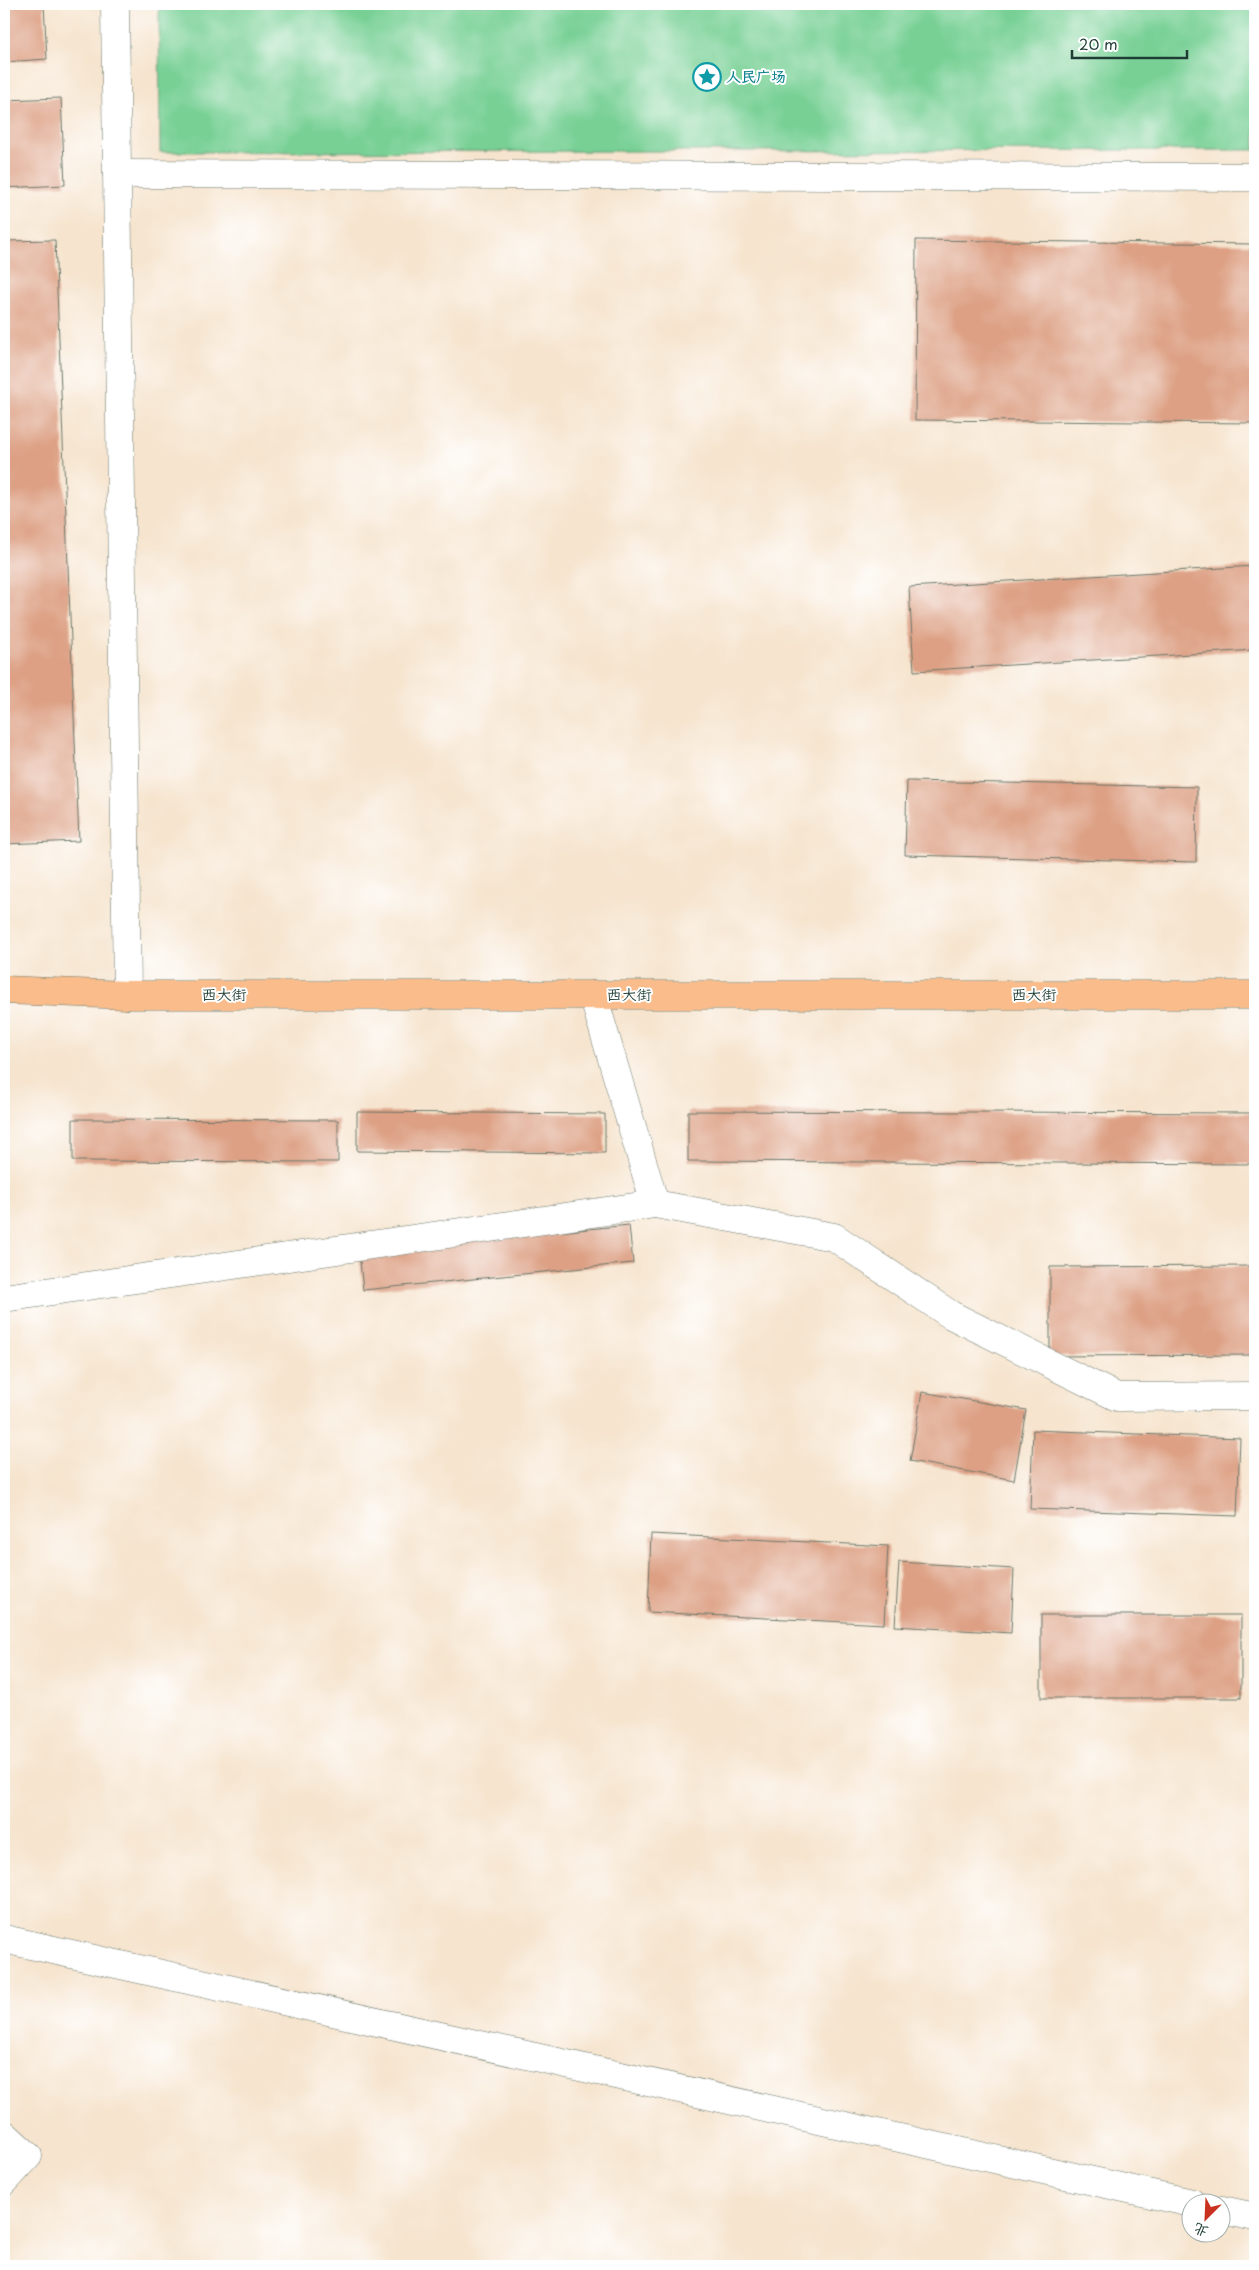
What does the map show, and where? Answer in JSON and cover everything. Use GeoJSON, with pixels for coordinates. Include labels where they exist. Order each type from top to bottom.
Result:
{"type":"FeatureCollection","features":[{"type":"Feature","properties":{"kind":"highway","name":"西大街"},"geometry":{"type":"LineString","coordinates":[[4,990],[128,995],[1255,995]]}},
{"type":"Feature","properties":{"kind":"street"},"geometry":{"type":"LineString","coordinates":[[115,4],[128,995]]}},
{"type":"Feature","properties":{"kind":"street"},"geometry":{"type":"LineString","coordinates":[[117,174],[1255,177]]}},
{"type":"Feature","properties":{"kind":"street"},"geometry":{"type":"LineString","coordinates":[[593,995],[655,1204]]}},
{"type":"Feature","properties":{"kind":"street"},"geometry":{"type":"LineString","coordinates":[[4,1298],[655,1204],[834,1237],[951,1314],[1117,1398],[1255,1396]]}},
{"type":"Feature","properties":{"kind":"street"},"geometry":{"type":"LineString","coordinates":[[4,1940],[1182,2201]]}},
{"type":"Feature","properties":{"kind":"street"},"geometry":{"type":"LineString","coordinates":[[4,2134],[28,2156],[4,2182]]}},
{"type":"Feature","properties":{"kind":"street"},"geometry":{"type":"LineString","coordinates":[[1232,2212],[1255,2217]]}},
{"type":"Feature","properties":{"kind":"green space","name":"人民广场"},"geometry":{"type":"Polygon","coordinates":[[[159,4],[1255,4],[1255,150],[160,152],[159,4]]]}},
{"type":"Feature","properties":{"kind":"building"},"geometry":{"type":"Polygon","coordinates":[[[4,4],[44,4],[47,59],[4,62],[4,4]]]}},
{"type":"Feature","properties":{"kind":"building"},"geometry":{"type":"Polygon","coordinates":[[[61,98],[65,185],[4,188],[4,100],[61,98]]]}},
{"type":"Feature","properties":{"kind":"building"},"geometry":{"type":"Polygon","coordinates":[[[55,240],[79,841],[4,844],[4,241],[55,240]]]}},
{"type":"Feature","properties":{"kind":"building"},"geometry":{"type":"Polygon","coordinates":[[[916,240],[1255,244],[1255,423],[915,420],[916,240]]]}},
{"type":"Feature","properties":{"kind":"building"},"geometry":{"type":"Polygon","coordinates":[[[1255,566],[1255,650],[914,671],[909,587],[1255,566]]]}},
{"type":"Feature","properties":{"kind":"building"},"geometry":{"type":"Polygon","coordinates":[[[907,781],[1197,787],[1196,862],[905,855],[907,781]]]}},
{"type":"Feature","properties":{"kind":"building"},"geometry":{"type":"Polygon","coordinates":[[[688,1111],[1255,1113],[1255,1164],[688,1161],[688,1111]]]}},
{"type":"Feature","properties":{"kind":"building"},"geometry":{"type":"Polygon","coordinates":[[[357,1112],[605,1114],[605,1153],[357,1151],[357,1112]]]}},
{"type":"Feature","properties":{"kind":"building"},"geometry":{"type":"Polygon","coordinates":[[[73,1119],[338,1120],[338,1162],[73,1161],[73,1119]]]}},
{"type":"Feature","properties":{"kind":"building"},"geometry":{"type":"Polygon","coordinates":[[[629,1225],[633,1263],[363,1290],[359,1252],[629,1225]]]}},
{"type":"Feature","properties":{"kind":"building"},"geometry":{"type":"Polygon","coordinates":[[[1255,1266],[1255,1355],[1050,1356],[1050,1267],[1255,1266]]]}},
{"type":"Feature","properties":{"kind":"building"},"geometry":{"type":"Polygon","coordinates":[[[922,1392],[1026,1410],[1014,1480],[910,1461],[922,1392]]]}},
{"type":"Feature","properties":{"kind":"building"},"geometry":{"type":"Polygon","coordinates":[[[1033,1430],[1240,1438],[1237,1516],[1030,1509],[1033,1430]]]}},
{"type":"Feature","properties":{"kind":"building"},"geometry":{"type":"Polygon","coordinates":[[[651,1534],[888,1546],[884,1624],[648,1612],[651,1534]]]}},
{"type":"Feature","properties":{"kind":"building"},"geometry":{"type":"Polygon","coordinates":[[[899,1562],[1014,1569],[1011,1633],[895,1626],[899,1562]]]}},
{"type":"Feature","properties":{"kind":"building"},"geometry":{"type":"Polygon","coordinates":[[[1041,1615],[1241,1615],[1241,1698],[1041,1698],[1041,1615]]]}},
{"type":"Feature","properties":{"kind":"place","name":"人民广场"},"geometry":{"type":"Point","coordinates":[707,77]}}]}
